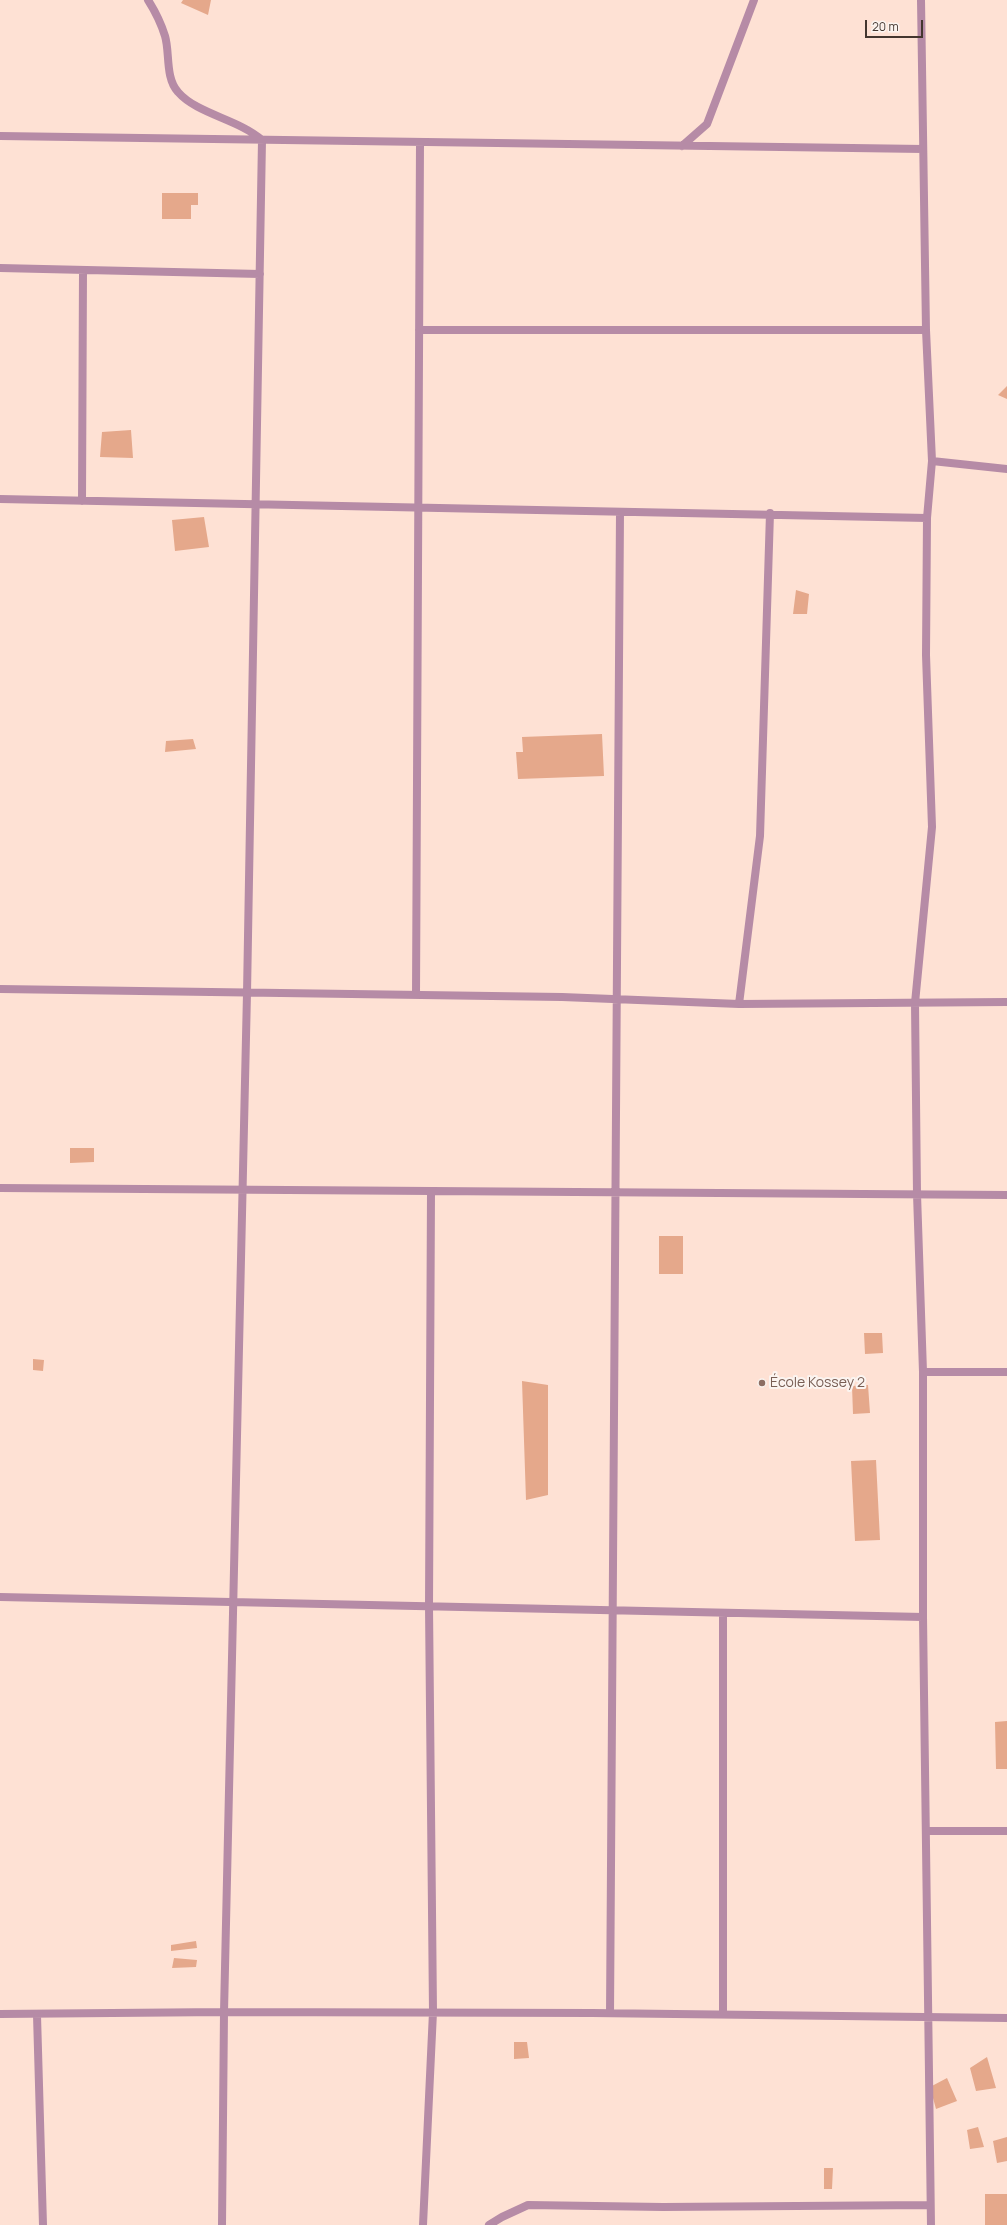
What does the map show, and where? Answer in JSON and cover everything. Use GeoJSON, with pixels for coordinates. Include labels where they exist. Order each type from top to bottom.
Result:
{"type":"FeatureCollection","features":[{"type":"Feature","properties":{"kind":"street"},"geometry":{"type":"LineString","coordinates":[[148,0],[165,36],[172,78],[177,91],[190,102],[242,126],[262,140]]}},
{"type":"Feature","properties":{"kind":"street"},"geometry":{"type":"LineString","coordinates":[[682,146],[707,124],[754,0]]}},
{"type":"Feature","properties":{"kind":"street"},"geometry":{"type":"LineString","coordinates":[[921,0],[926,330],[932,461],[927,518],[926,655],[932,827],[915,1003],[923,1372],[923,1617],[930,2225]]}},
{"type":"Feature","properties":{"kind":"street"},"geometry":{"type":"LineString","coordinates":[[0,136],[924,149]]}},
{"type":"Feature","properties":{"kind":"street"},"geometry":{"type":"LineString","coordinates":[[222,2225],[224,2012],[247,993],[262,140]]}},
{"type":"Feature","properties":{"kind":"street"},"geometry":{"type":"LineString","coordinates":[[416,995],[420,142]]}},
{"type":"Feature","properties":{"kind":"street"},"geometry":{"type":"LineString","coordinates":[[0,268],[260,274]]}},
{"type":"Feature","properties":{"kind":"street"},"geometry":{"type":"LineString","coordinates":[[82,501],[83,270]]}},
{"type":"Feature","properties":{"kind":"street"},"geometry":{"type":"LineString","coordinates":[[419,330],[926,330]]}},
{"type":"Feature","properties":{"kind":"street"},"geometry":{"type":"LineString","coordinates":[[932,461],[1007,469]]}},
{"type":"Feature","properties":{"kind":"street"},"geometry":{"type":"LineString","coordinates":[[0,499],[620,512],[770,513],[927,518]]}},
{"type":"Feature","properties":{"kind":"street"},"geometry":{"type":"LineString","coordinates":[[610,2013],[620,512]]}},
{"type":"Feature","properties":{"kind":"street"},"geometry":{"type":"LineString","coordinates":[[739,1004],[760,836],[770,513]]}},
{"type":"Feature","properties":{"kind":"street"},"geometry":{"type":"LineString","coordinates":[[0,989],[617,998],[739,1004],[1007,1002]]}},
{"type":"Feature","properties":{"kind":"street"},"geometry":{"type":"LineString","coordinates":[[0,1188],[1007,1195]]}},
{"type":"Feature","properties":{"kind":"street"},"geometry":{"type":"LineString","coordinates":[[423,2225],[433,2012],[429,1606],[431,1191]]}},
{"type":"Feature","properties":{"kind":"street"},"geometry":{"type":"LineString","coordinates":[[923,1372],[1007,1372]]}},
{"type":"Feature","properties":{"kind":"street"},"geometry":{"type":"LineString","coordinates":[[0,1597],[923,1617]]}},
{"type":"Feature","properties":{"kind":"street"},"geometry":{"type":"LineString","coordinates":[[723,1612],[723,2014]]}},
{"type":"Feature","properties":{"kind":"street"},"geometry":{"type":"LineString","coordinates":[[926,1831],[1007,1831]]}},
{"type":"Feature","properties":{"kind":"street"},"geometry":{"type":"LineString","coordinates":[[0,2014],[433,2012],[1007,2018]]}},
{"type":"Feature","properties":{"kind":"street"},"geometry":{"type":"LineString","coordinates":[[37,2015],[43,2225]]}},
{"type":"Feature","properties":{"kind":"street"},"geometry":{"type":"LineString","coordinates":[[489,2225],[528,2205],[670,2207],[930,2205]]}},
{"type":"Feature","properties":{"kind":"building"},"geometry":{"type":"Polygon","coordinates":[[[183,0],[211,0],[208,15],[181,3],[183,0]]]}},
{"type":"Feature","properties":{"kind":"building"},"geometry":{"type":"Polygon","coordinates":[[[162,193],[198,193],[198,205],[191,205],[191,219],[162,219],[162,193]]]}},
{"type":"Feature","properties":{"kind":"building"},"geometry":{"type":"Polygon","coordinates":[[[1007,386],[1007,399],[998,395],[1007,386]]]}},
{"type":"Feature","properties":{"kind":"building"},"geometry":{"type":"Polygon","coordinates":[[[131,430],[133,458],[100,457],[102,432],[131,430]]]}},
{"type":"Feature","properties":{"kind":"building"},"geometry":{"type":"Polygon","coordinates":[[[204,517],[209,547],[175,551],[172,520],[204,517]]]}},
{"type":"Feature","properties":{"kind":"building"},"geometry":{"type":"Polygon","coordinates":[[[796,590],[809,594],[807,614],[793,614],[796,590]]]}},
{"type":"Feature","properties":{"kind":"building"},"geometry":{"type":"Polygon","coordinates":[[[602,734],[604,776],[518,779],[516,752],[523,752],[522,737],[602,734]]]}},
{"type":"Feature","properties":{"kind":"building"},"geometry":{"type":"Polygon","coordinates":[[[193,739],[196,749],[165,752],[166,741],[193,739]]]}},
{"type":"Feature","properties":{"kind":"building"},"geometry":{"type":"Polygon","coordinates":[[[70,1148],[94,1148],[94,1162],[70,1163],[70,1148]]]}},
{"type":"Feature","properties":{"kind":"building"},"geometry":{"type":"Polygon","coordinates":[[[659,1236],[683,1236],[683,1274],[659,1274],[659,1236]]]}},
{"type":"Feature","properties":{"kind":"building"},"geometry":{"type":"Polygon","coordinates":[[[864,1333],[882,1333],[883,1353],[865,1354],[864,1333]]]}},
{"type":"Feature","properties":{"kind":"building"},"geometry":{"type":"Polygon","coordinates":[[[33,1359],[44,1360],[43,1371],[33,1370],[33,1359]]]}},
{"type":"Feature","properties":{"kind":"building"},"geometry":{"type":"Polygon","coordinates":[[[522,1381],[548,1385],[548,1495],[526,1500],[522,1381]]]}},
{"type":"Feature","properties":{"kind":"building"},"geometry":{"type":"Polygon","coordinates":[[[868,1385],[870,1413],[853,1414],[852,1386],[868,1385]]]}},
{"type":"Feature","properties":{"kind":"building"},"geometry":{"type":"Polygon","coordinates":[[[876,1460],[880,1540],[855,1541],[851,1461],[876,1460]]]}},
{"type":"Feature","properties":{"kind":"building"},"geometry":{"type":"Polygon","coordinates":[[[1007,1721],[1007,1769],[996,1769],[995,1722],[1007,1721]]]}},
{"type":"Feature","properties":{"kind":"building"},"geometry":{"type":"Polygon","coordinates":[[[196,1941],[197,1948],[171,1951],[171,1945],[196,1941]]]}},
{"type":"Feature","properties":{"kind":"building"},"geometry":{"type":"Polygon","coordinates":[[[174,1958],[197,1960],[196,1967],[172,1968],[174,1958]]]}},
{"type":"Feature","properties":{"kind":"building"},"geometry":{"type":"Polygon","coordinates":[[[514,2042],[527,2042],[529,2058],[514,2059],[514,2042]]]}},
{"type":"Feature","properties":{"kind":"building"},"geometry":{"type":"Polygon","coordinates":[[[987,2057],[996,2088],[976,2091],[970,2068],[987,2057]]]}},
{"type":"Feature","properties":{"kind":"building"},"geometry":{"type":"Polygon","coordinates":[[[947,2078],[957,2101],[936,2109],[930,2087],[947,2078]]]}},
{"type":"Feature","properties":{"kind":"building"},"geometry":{"type":"Polygon","coordinates":[[[978,2127],[984,2147],[970,2149],[967,2130],[978,2127]]]}},
{"type":"Feature","properties":{"kind":"building"},"geometry":{"type":"Polygon","coordinates":[[[1007,2137],[1007,2161],[997,2163],[993,2141],[1007,2137]]]}},
{"type":"Feature","properties":{"kind":"building"},"geometry":{"type":"Polygon","coordinates":[[[824,2168],[833,2168],[832,2189],[824,2189],[824,2168]]]}},
{"type":"Feature","properties":{"kind":"building"},"geometry":{"type":"Polygon","coordinates":[[[985,2194],[1007,2194],[1007,2225],[985,2225],[985,2194]]]}},
{"type":"Feature","properties":{"kind":"place","name":"École Kossey 2"},"geometry":{"type":"Point","coordinates":[762,1383]}}]}
